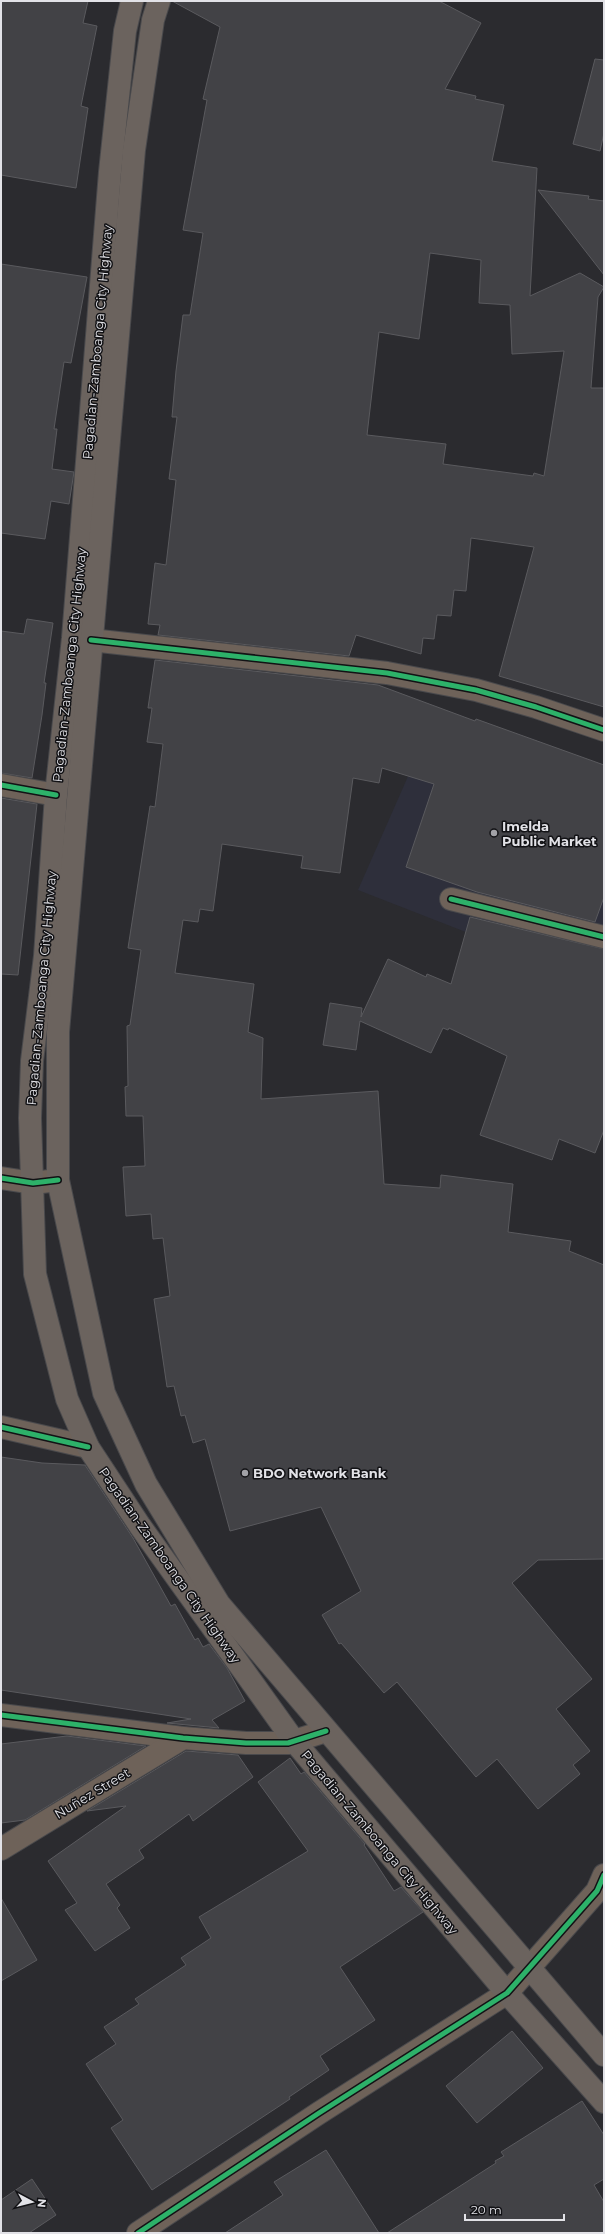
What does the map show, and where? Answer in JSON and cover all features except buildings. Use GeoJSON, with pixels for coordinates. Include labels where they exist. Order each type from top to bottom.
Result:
{"type":"FeatureCollection","features":[{"type":"Feature","properties":{"kind":"highway","name":"Pagadian-Zamboanga City Highway"},"geometry":{"type":"LineString","coordinates":[[132,1],[125,31],[110,172],[73,638],[56,795],[45,956],[32,1062],[30,1118],[35,1274],[67,1399],[88,1447],[140,1526],[294,1741],[507,1993],[604,2102]]}},
{"type":"Feature","properties":{"kind":"highway","name":"Pagadian-Zamboanga City Highway"},"geometry":{"type":"LineString","coordinates":[[159,1],[153,20],[134,150],[58,1032],[58,1180],[104,1393],[146,1484],[218,1604],[604,2055]]}},
{"type":"Feature","properties":{"kind":"street"},"geometry":{"type":"LineString","coordinates":[[91,640],[387,672],[476,690],[536,707],[604,730]]}},
{"type":"Feature","properties":{"kind":"street"},"geometry":{"type":"LineString","coordinates":[[1,785],[56,795]]}},
{"type":"Feature","properties":{"kind":"street"},"geometry":{"type":"LineString","coordinates":[[451,899],[604,937]]}},
{"type":"Feature","properties":{"kind":"street"},"geometry":{"type":"LineString","coordinates":[[1,1178],[33,1183],[58,1180]]}},
{"type":"Feature","properties":{"kind":"street"},"geometry":{"type":"LineString","coordinates":[[1,1427],[88,1447]]}},
{"type":"Feature","properties":{"kind":"street"},"geometry":{"type":"LineString","coordinates":[[1,1715],[183,1738],[246,1743],[288,1743],[326,1731]]}},
{"type":"Feature","properties":{"kind":"street","name":"Nuñez Street"},"geometry":{"type":"LineString","coordinates":[[1,1849],[183,1738]]}},
{"type":"Feature","properties":{"kind":"street"},"geometry":{"type":"LineString","coordinates":[[138,2233],[319,2113],[507,1993],[597,1891],[604,1875]]}},
{"type":"Feature","properties":{"kind":"shaded area","name":"Imelda Public Market"},"geometry":{"type":"Polygon","coordinates":[[[435,715],[604,775],[604,986],[358,890],[435,715]]]}},
{"type":"Feature","properties":{"kind":"cycle path"},"geometry":{"type":"LineString","coordinates":[[91,640],[387,673],[476,690],[536,707],[604,730]]}},
{"type":"Feature","properties":{"kind":"cycle path"},"geometry":{"type":"LineString","coordinates":[[1,785],[56,795]]}},
{"type":"Feature","properties":{"kind":"cycle path"},"geometry":{"type":"LineString","coordinates":[[451,899],[604,937]]}},
{"type":"Feature","properties":{"kind":"cycle path"},"geometry":{"type":"LineString","coordinates":[[1,1178],[33,1183],[58,1180]]}},
{"type":"Feature","properties":{"kind":"cycle path"},"geometry":{"type":"LineString","coordinates":[[1,1427],[88,1447]]}},
{"type":"Feature","properties":{"kind":"cycle path"},"geometry":{"type":"LineString","coordinates":[[1,1715],[183,1738],[246,1743],[288,1743],[326,1731]]}},
{"type":"Feature","properties":{"kind":"cycle path"},"geometry":{"type":"LineString","coordinates":[[138,2233],[319,2113],[507,1993],[597,1891],[604,1875]]}},
{"type":"Feature","properties":{"kind":"place","name":"Imelda Public Market"},"geometry":{"type":"Point","coordinates":[494,833]}},
{"type":"Feature","properties":{"kind":"place","name":"BDO Network Bank"},"geometry":{"type":"Point","coordinates":[245,1473]}}]}
